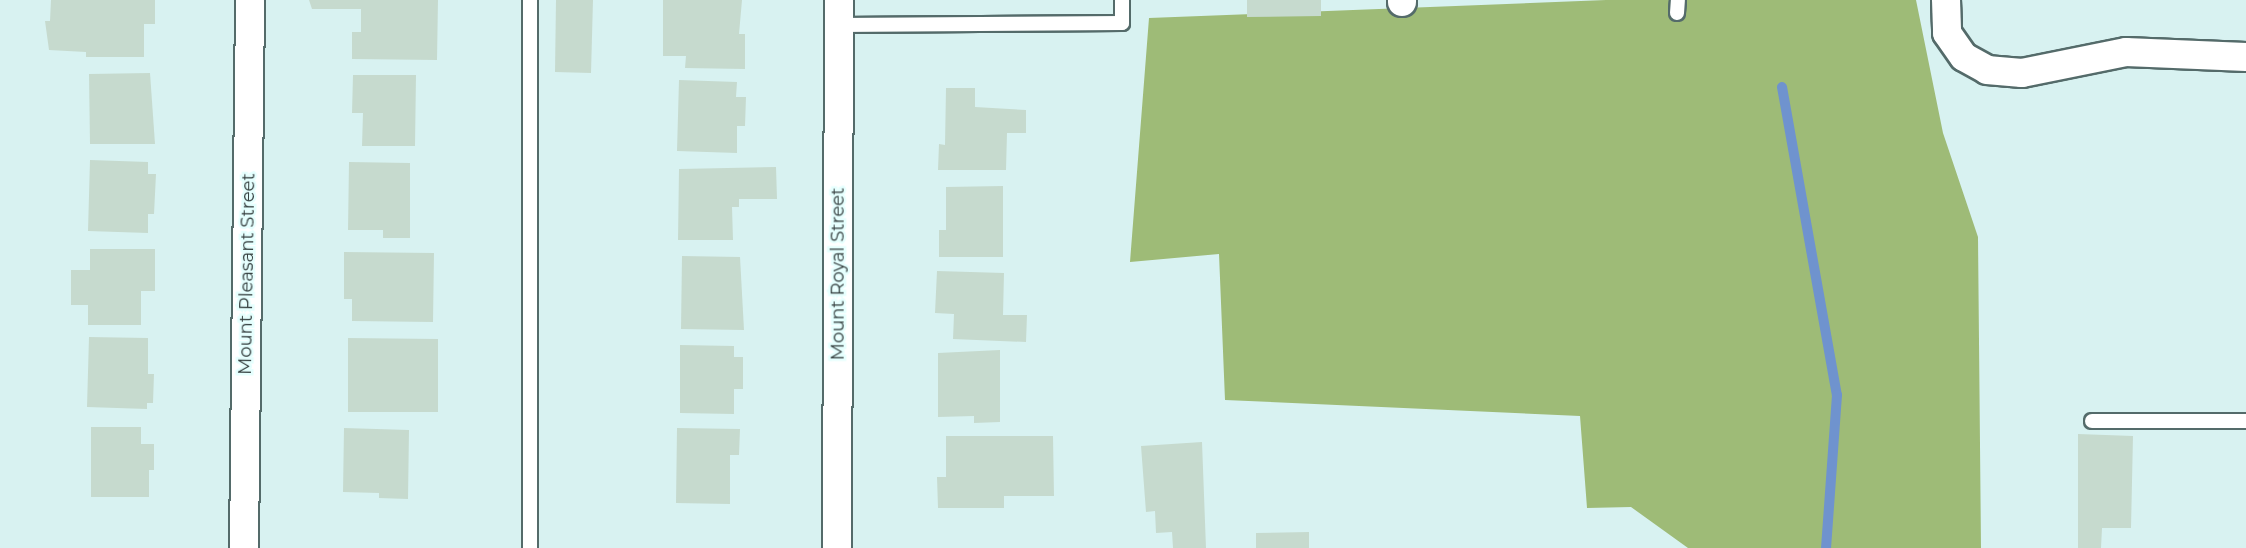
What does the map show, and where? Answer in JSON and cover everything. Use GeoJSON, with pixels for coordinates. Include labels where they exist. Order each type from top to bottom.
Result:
{"type":"FeatureCollection","features":[{"type":"Feature","properties":{"kind":"street","name":"Mount Pleasant Street"},"geometry":{"type":"LineString","coordinates":[[244,548],[250,0]]}},
{"type":"Feature","properties":{"kind":"street"},"geometry":{"type":"LineString","coordinates":[[1946,0],[1947,33],[1964,57],[1987,71],[2022,73],[2126,51],[2246,57]]}},
{"type":"Feature","properties":{"kind":"street","name":"Mount Royal Street"},"geometry":{"type":"LineString","coordinates":[[837,548],[839,12]]}},
{"type":"Feature","properties":{"kind":"lane"},"geometry":{"type":"LineString","coordinates":[[530,0],[530,548]]}},
{"type":"Feature","properties":{"kind":"lane"},"geometry":{"type":"LineString","coordinates":[[839,12],[1122,23],[1122,0]]}},
{"type":"Feature","properties":{"kind":"lane"},"geometry":{"type":"LineString","coordinates":[[2092,421],[2246,421]]}},
{"type":"Feature","properties":{"kind":"green space"},"geometry":{"type":"Polygon","coordinates":[[[1606,0],[1916,0],[1943,133],[1978,237],[1981,548],[1688,548],[1631,507],[1587,508],[1580,416],[1225,400],[1219,254],[1130,262],[1149,18],[1606,0]]]}},
{"type":"Feature","properties":{"kind":"building"},"geometry":{"type":"Polygon","coordinates":[[[51,0],[155,0],[155,24],[144,24],[144,57],[86,57],[86,52],[49,50],[45,21],[50,21],[51,0]]]}},
{"type":"Feature","properties":{"kind":"building"},"geometry":{"type":"Polygon","coordinates":[[[309,0],[438,0],[437,60],[352,59],[352,32],[361,32],[361,9],[312,9],[309,0]]]}},
{"type":"Feature","properties":{"kind":"building"},"geometry":{"type":"Polygon","coordinates":[[[556,0],[593,0],[591,73],[555,72],[556,0]]]}},
{"type":"Feature","properties":{"kind":"building"},"geometry":{"type":"Polygon","coordinates":[[[663,0],[742,0],[739,34],[745,34],[745,69],[685,68],[686,56],[663,56],[663,0]]]}},
{"type":"Feature","properties":{"kind":"building"},"geometry":{"type":"Polygon","coordinates":[[[1247,0],[1321,0],[1321,16],[1247,17],[1247,0]]]}},
{"type":"Feature","properties":{"kind":"building"},"geometry":{"type":"Polygon","coordinates":[[[150,73],[155,144],[90,144],[89,74],[150,73]]]}},
{"type":"Feature","properties":{"kind":"building"},"geometry":{"type":"Polygon","coordinates":[[[353,75],[416,75],[415,146],[362,146],[363,113],[352,113],[353,75]]]}},
{"type":"Feature","properties":{"kind":"building"},"geometry":{"type":"Polygon","coordinates":[[[679,80],[737,82],[736,97],[746,97],[745,126],[737,126],[737,153],[677,151],[679,80]]]}},
{"type":"Feature","properties":{"kind":"building"},"geometry":{"type":"Polygon","coordinates":[[[946,88],[975,88],[975,107],[1026,110],[1026,133],[1007,133],[1006,170],[938,170],[939,144],[945,145],[946,88]]]}},
{"type":"Feature","properties":{"kind":"building"},"geometry":{"type":"Polygon","coordinates":[[[90,160],[148,162],[148,174],[156,174],[154,214],[148,214],[148,233],[88,231],[90,160]]]}},
{"type":"Feature","properties":{"kind":"building"},"geometry":{"type":"Polygon","coordinates":[[[349,162],[410,163],[410,238],[383,238],[383,230],[348,230],[349,162]]]}},
{"type":"Feature","properties":{"kind":"building"},"geometry":{"type":"Polygon","coordinates":[[[776,167],[777,199],[739,199],[739,207],[732,207],[733,240],[678,240],[679,169],[776,167]]]}},
{"type":"Feature","properties":{"kind":"building"},"geometry":{"type":"Polygon","coordinates":[[[1003,186],[1003,257],[939,257],[939,230],[946,230],[946,187],[1003,186]]]}},
{"type":"Feature","properties":{"kind":"building"},"geometry":{"type":"Polygon","coordinates":[[[90,249],[155,249],[155,291],[141,291],[141,325],[88,325],[88,305],[71,305],[71,270],[90,270],[90,249]]]}},
{"type":"Feature","properties":{"kind":"building"},"geometry":{"type":"Polygon","coordinates":[[[344,252],[434,253],[433,322],[352,321],[352,299],[344,299],[344,252]]]}},
{"type":"Feature","properties":{"kind":"building"},"geometry":{"type":"Polygon","coordinates":[[[682,256],[740,257],[744,330],[681,329],[682,256]]]}},
{"type":"Feature","properties":{"kind":"building"},"geometry":{"type":"Polygon","coordinates":[[[937,271],[1004,273],[1003,315],[1027,315],[1026,342],[953,339],[954,314],[935,313],[937,271]]]}},
{"type":"Feature","properties":{"kind":"building"},"geometry":{"type":"Polygon","coordinates":[[[89,337],[148,338],[148,374],[154,374],[153,403],[147,403],[147,409],[87,407],[89,337]]]}},
{"type":"Feature","properties":{"kind":"building"},"geometry":{"type":"Polygon","coordinates":[[[348,338],[438,339],[438,412],[348,412],[348,338]]]}},
{"type":"Feature","properties":{"kind":"building"},"geometry":{"type":"Polygon","coordinates":[[[680,345],[734,346],[734,357],[743,357],[743,389],[734,389],[734,414],[680,413],[680,345]]]}},
{"type":"Feature","properties":{"kind":"building"},"geometry":{"type":"Polygon","coordinates":[[[1000,350],[1000,422],[974,423],[974,416],[938,417],[938,353],[1000,350]]]}},
{"type":"Feature","properties":{"kind":"building"},"geometry":{"type":"Polygon","coordinates":[[[91,427],[141,427],[141,444],[154,444],[154,470],[149,470],[149,497],[91,497],[91,427]]]}},
{"type":"Feature","properties":{"kind":"building"},"geometry":{"type":"Polygon","coordinates":[[[344,428],[409,430],[408,499],[379,498],[379,493],[343,492],[344,428]]]}},
{"type":"Feature","properties":{"kind":"building"},"geometry":{"type":"Polygon","coordinates":[[[677,428],[740,429],[739,455],[730,455],[730,504],[676,503],[677,428]]]}},
{"type":"Feature","properties":{"kind":"building"},"geometry":{"type":"Polygon","coordinates":[[[2078,434],[2133,436],[2131,528],[2102,528],[2101,548],[2078,548],[2078,434]]]}},
{"type":"Feature","properties":{"kind":"building"},"geometry":{"type":"Polygon","coordinates":[[[946,436],[1053,436],[1054,496],[1004,496],[1004,508],[938,508],[937,477],[946,477],[946,436]]]}},
{"type":"Feature","properties":{"kind":"building"},"geometry":{"type":"Polygon","coordinates":[[[1202,442],[1206,548],[1173,548],[1172,532],[1156,533],[1155,511],[1146,512],[1141,446],[1202,442]]]}},
{"type":"Feature","properties":{"kind":"building"},"geometry":{"type":"Polygon","coordinates":[[[1309,532],[1309,548],[1256,548],[1256,533],[1309,532]]]}},
{"type":"Feature","properties":{"kind":"waterway"},"geometry":{"type":"LineString","coordinates":[[1782,87],[1837,395],[1826,548]]}}]}
